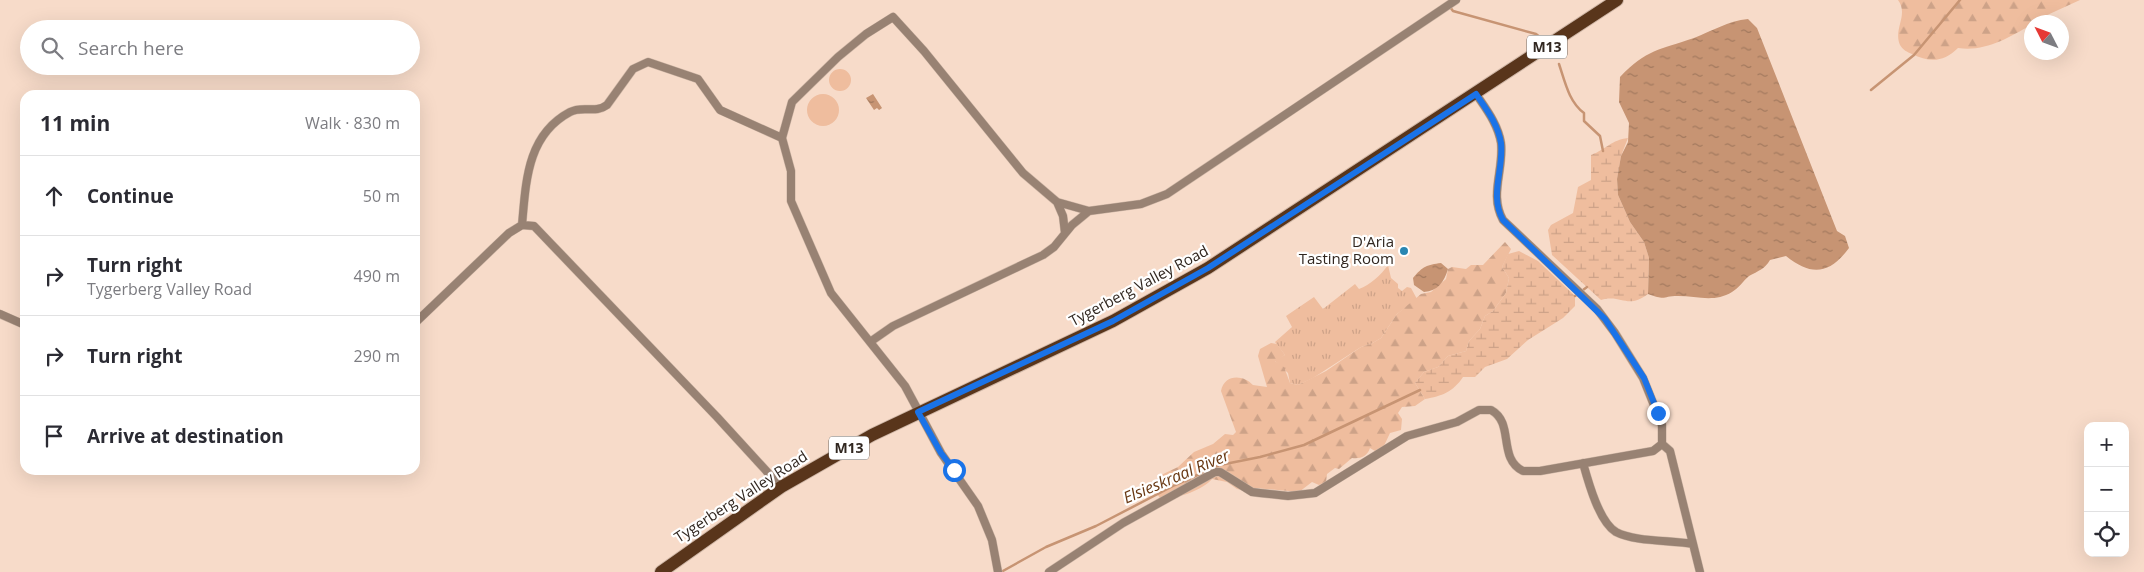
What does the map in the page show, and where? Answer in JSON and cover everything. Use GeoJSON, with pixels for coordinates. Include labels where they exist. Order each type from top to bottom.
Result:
{"type":"FeatureCollection","features":[{"type":"Feature","properties":{"kind":"main road","name":"Tygerberg Valley Road"},"geometry":{"type":"LineString","coordinates":[[661,572],[781,487],[872,435],[1113,321],[1208,268],[1618,0]]}},
{"type":"Feature","properties":{"kind":"street"},"geometry":{"type":"LineString","coordinates":[[997,570],[992,540],[978,506],[941,453],[905,386],[831,293],[818,266],[790,200],[791,171],[782,138],[790,107],[796,97],[853,44],[893,17],[924,51],[1024,173],[1058,202],[1089,211],[1141,204],[1167,194],[1456,0]]}},
{"type":"Feature","properties":{"kind":"street"},"geometry":{"type":"LineString","coordinates":[[522,224],[529,165],[538,141],[545,132],[571,111],[578,109],[597,110],[607,105],[633,69],[642,63],[653,63],[698,79],[720,110],[782,138]]}},
{"type":"Feature","properties":{"kind":"street"},"geometry":{"type":"LineString","coordinates":[[1049,572],[1123,523],[1209,475],[1220,472],[1252,492],[1260,494],[1288,496],[1315,493],[1408,436],[1456,422],[1479,410],[1491,410],[1500,418],[1507,452],[1518,468],[1530,472],[1653,451],[1662,444],[1663,434],[1658,413],[1644,378],[1605,319],[1505,224],[1500,214],[1497,188],[1502,154],[1501,140],[1495,124],[1476,94]]}},
{"type":"Feature","properties":{"kind":"street"},"geometry":{"type":"LineString","coordinates":[[1058,202],[1063,216],[1065,232]]}},
{"type":"Feature","properties":{"kind":"street"},"geometry":{"type":"LineString","coordinates":[[870,342],[893,326],[1043,255],[1054,247],[1065,232],[1089,211]]}},
{"type":"Feature","properties":{"kind":"street"},"geometry":{"type":"LineString","coordinates":[[420,318],[508,233],[522,224],[534,226],[718,417],[781,487]]}},
{"type":"Feature","properties":{"kind":"street"},"geometry":{"type":"LineString","coordinates":[[0,314],[20,323]]}},
{"type":"Feature","properties":{"kind":"street"},"geometry":{"type":"LineString","coordinates":[[1662,444],[1670,451],[1700,572]]}},
{"type":"Feature","properties":{"kind":"street"},"geometry":{"type":"LineString","coordinates":[[1583,463],[1595,500],[1612,529],[1633,537],[1693,544]]}},
{"type":"Feature","properties":{"kind":"green space"},"geometry":{"type":"Polygon","coordinates":[[[1898,0],[2080,0],[2047,15],[2024,15],[2024,29],[2014,35],[1987,46],[1968,49],[1958,48],[1953,53],[1936,60],[1919,57],[1904,50],[1900,45],[1898,33],[1902,17],[1901,6],[1898,0]]]}},
{"type":"Feature","properties":{"kind":"green space"},"geometry":{"type":"Polygon","coordinates":[[[836,69],[844,69],[851,76],[851,84],[844,91],[836,91],[829,84],[829,76],[836,69]]]}},
{"type":"Feature","properties":{"kind":"green space"},"geometry":{"type":"Polygon","coordinates":[[[823,94],[829,95],[834,99],[838,104],[838,116],[834,121],[829,125],[823,126],[817,125],[812,121],[808,116],[807,110],[808,104],[812,99],[817,95],[823,94]]]}},
{"type":"Feature","properties":{"kind":"green space"},"geometry":{"type":"Polygon","coordinates":[[[1628,138],[1621,156],[1617,179],[1618,195],[1630,222],[1644,242],[1649,258],[1648,294],[1635,301],[1601,300],[1552,255],[1548,230],[1551,225],[1573,213],[1578,187],[1591,180],[1591,155],[1617,141],[1628,138]]]}},
{"type":"Feature","properties":{"kind":"green space"},"geometry":{"type":"Polygon","coordinates":[[[1505,242],[1511,249],[1502,267],[1509,278],[1506,293],[1493,311],[1485,316],[1480,329],[1469,341],[1466,351],[1448,356],[1438,367],[1424,372],[1415,383],[1425,399],[1415,406],[1402,407],[1398,413],[1402,419],[1401,430],[1390,433],[1383,448],[1375,451],[1370,448],[1363,457],[1352,458],[1339,469],[1335,468],[1327,474],[1326,482],[1319,485],[1312,482],[1299,492],[1255,488],[1246,491],[1237,489],[1227,482],[1212,479],[1195,491],[1173,498],[1160,498],[1154,490],[1154,483],[1159,476],[1178,467],[1194,452],[1213,444],[1225,434],[1233,435],[1236,432],[1221,391],[1226,381],[1234,378],[1244,379],[1253,385],[1267,387],[1258,356],[1260,349],[1271,343],[1277,344],[1285,355],[1275,361],[1284,367],[1290,383],[1298,385],[1326,371],[1361,347],[1381,338],[1397,314],[1421,294],[1431,292],[1446,279],[1448,269],[1452,267],[1466,269],[1471,265],[1483,265],[1505,242]]]}},
{"type":"Feature","properties":{"kind":"green space"},"geometry":{"type":"Polygon","coordinates":[[[1519,251],[1538,261],[1575,296],[1575,306],[1563,318],[1528,340],[1507,359],[1485,367],[1475,377],[1463,377],[1447,392],[1425,399],[1415,383],[1424,372],[1438,367],[1448,356],[1466,351],[1469,341],[1480,329],[1485,316],[1493,311],[1506,293],[1509,278],[1502,267],[1508,254],[1519,251]]]}},
{"type":"Feature","properties":{"kind":"green space"},"geometry":{"type":"Polygon","coordinates":[[[1388,265],[1391,278],[1398,284],[1398,288],[1402,291],[1407,287],[1411,288],[1417,299],[1397,314],[1381,338],[1361,347],[1313,378],[1298,385],[1290,383],[1288,373],[1274,360],[1285,355],[1275,342],[1292,327],[1286,316],[1314,297],[1323,309],[1355,284],[1359,289],[1371,282],[1388,265]]]}},
{"type":"Feature","properties":{"kind":"water"},"geometry":{"type":"Polygon","coordinates":[[[1748,19],[1757,28],[1837,231],[1845,236],[1849,248],[1834,263],[1827,268],[1819,270],[1804,267],[1786,256],[1770,260],[1764,268],[1749,276],[1734,290],[1719,297],[1678,296],[1662,298],[1648,294],[1649,258],[1644,242],[1630,222],[1618,195],[1617,179],[1621,156],[1628,142],[1629,123],[1619,102],[1620,77],[1638,61],[1662,48],[1694,38],[1727,24],[1748,19]]]}},
{"type":"Feature","properties":{"kind":"water"},"geometry":{"type":"Polygon","coordinates":[[[873,94],[882,108],[879,110],[877,108],[874,110],[866,98],[873,94]]]}},
{"type":"Feature","properties":{"kind":"water"},"geometry":{"type":"Polygon","coordinates":[[[1441,263],[1448,269],[1445,278],[1437,288],[1424,292],[1414,285],[1413,278],[1420,271],[1429,265],[1441,263]]]}},
{"type":"Feature","properties":{"kind":"waterway","name":"Elsieskraal River"},"geometry":{"type":"LineString","coordinates":[[1871,90],[1914,55],[1960,0]]}},
{"type":"Feature","properties":{"kind":"waterway"},"geometry":{"type":"LineString","coordinates":[[1450,7],[1453,11],[1536,34],[1541,38]]}},
{"type":"Feature","properties":{"kind":"waterway"},"geometry":{"type":"LineString","coordinates":[[1559,64],[1571,97],[1584,113],[1584,121],[1600,136],[1603,151]]}},
{"type":"Feature","properties":{"kind":"waterway","name":"Elsieskraal River"},"geometry":{"type":"LineString","coordinates":[[1575,296],[1587,287]]}},
{"type":"Feature","properties":{"kind":"waterway","name":"Elsieskraal River"},"geometry":{"type":"LineString","coordinates":[[1001,572],[1046,547],[1096,526],[1175,485],[1220,465],[1304,445],[1420,390]]}},
{"type":"Feature","properties":{"kind":"place","name":"D'Aria Tasting Room"},"geometry":{"type":"Point","coordinates":[1404,251]}},
{"type":"Feature","properties":{"kind":"route"},"geometry":{"type":"LineString","coordinates":[[954,470],[941,453],[918,412],[1113,321],[1161,295],[1208,268],[1476,94],[1491,116],[1501,140],[1502,154],[1496,201],[1505,224],[1597,309],[1644,378],[1658,413]]}}]}
